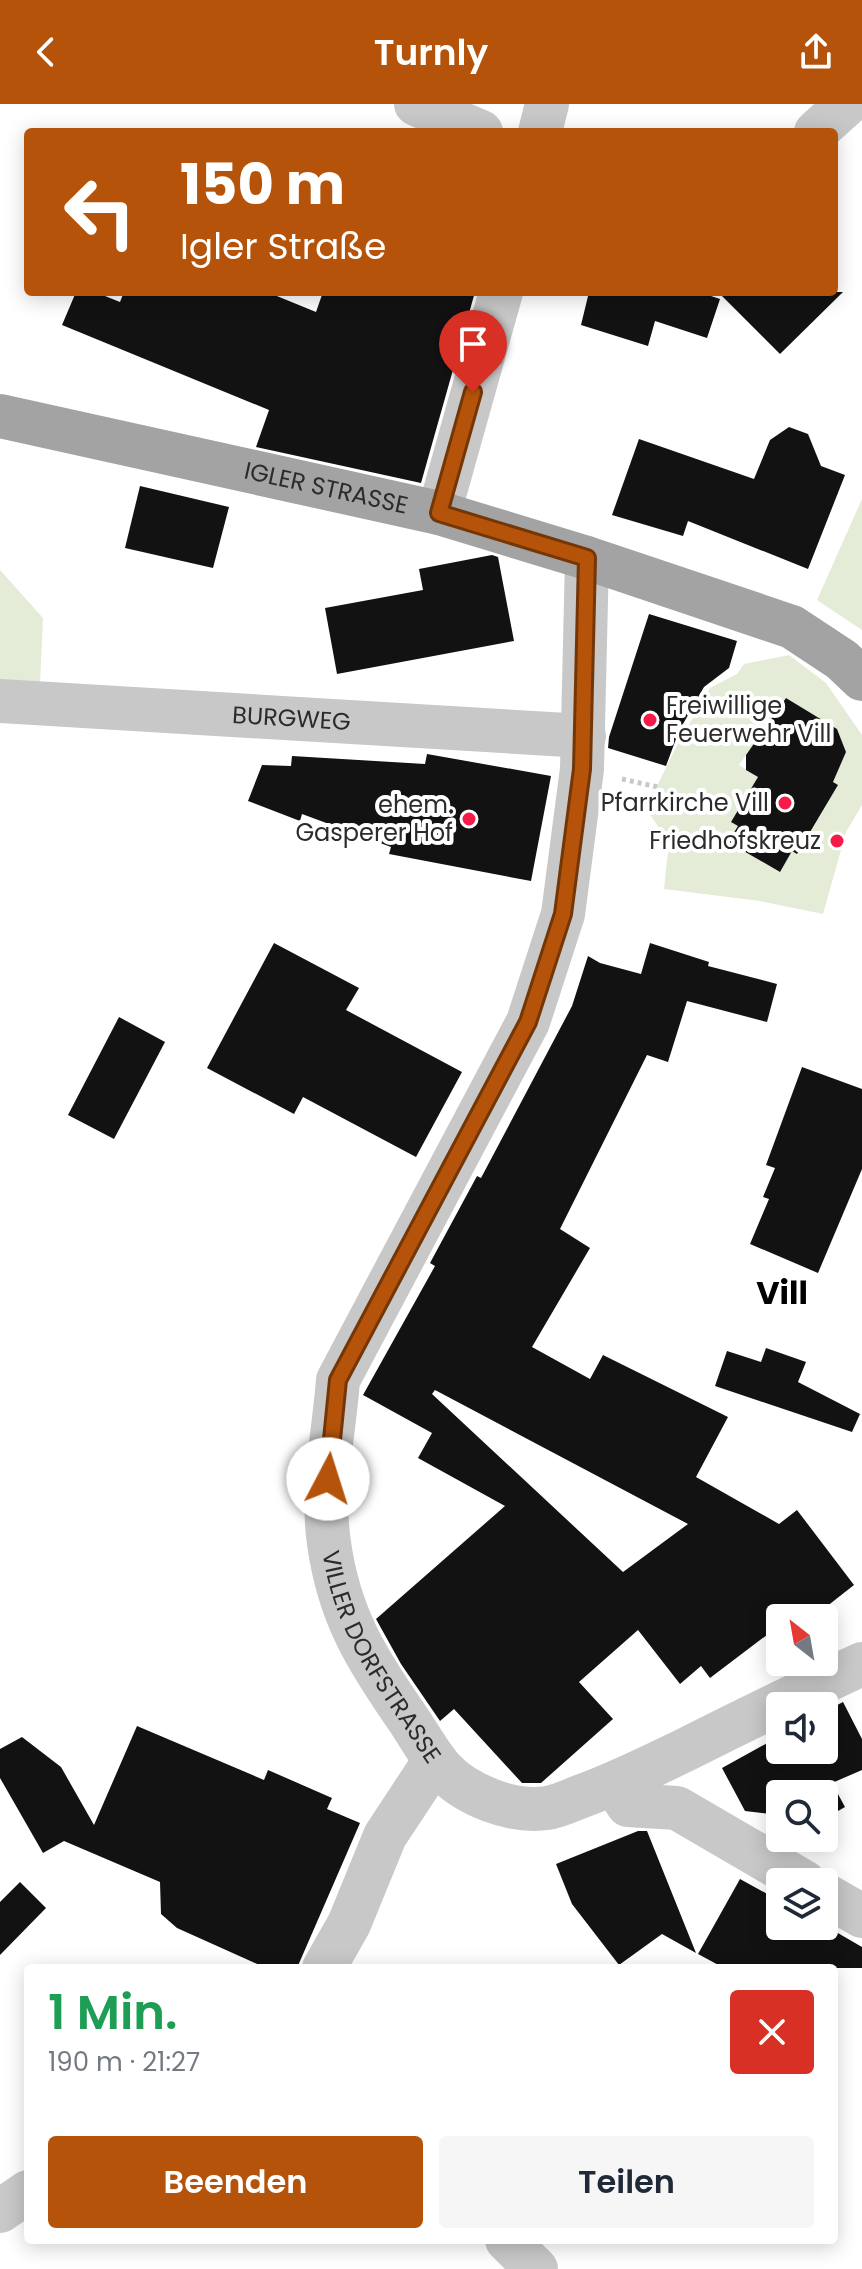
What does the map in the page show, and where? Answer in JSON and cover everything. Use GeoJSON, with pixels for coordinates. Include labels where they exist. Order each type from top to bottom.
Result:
{"type":"FeatureCollection","features":[{"type":"Feature","properties":{"kind":"main road","name":"IGLER STRASSE"},"geometry":{"type":"LineString","coordinates":[[0,416],[439,513],[587,558],[792,627],[842,660],[862,679]]}},
{"type":"Feature","properties":{"kind":"street"},"geometry":{"type":"LineString","coordinates":[[416,104],[472,128]]}},
{"type":"Feature","properties":{"kind":"street"},"geometry":{"type":"LineString","coordinates":[[541,128],[547,104]]}},
{"type":"Feature","properties":{"kind":"street"},"geometry":{"type":"LineString","coordinates":[[820,128],[847,104]]}},
{"type":"Feature","properties":{"kind":"street"},"geometry":{"type":"LineString","coordinates":[[439,513],[500,296]]}},
{"type":"Feature","properties":{"kind":"street","name":"VILLER DORFSTRASSE"},"geometry":{"type":"LineString","coordinates":[[587,558],[584,736],[563,914],[528,1022],[338,1380],[330,1446],[327,1510],[338,1589],[346,1616],[360,1645],[435,1760],[469,1790],[497,1802],[526,1808],[552,1807],[614,1784],[862,1664]]}},
{"type":"Feature","properties":{"kind":"street","name":"BURGWEG"},"geometry":{"type":"LineString","coordinates":[[0,701],[584,736]]}},
{"type":"Feature","properties":{"kind":"street"},"geometry":{"type":"LineString","coordinates":[[326,1964],[349,1924],[385,1836],[435,1760]]}},
{"type":"Feature","properties":{"kind":"street"},"geometry":{"type":"LineString","coordinates":[[614,1784],[628,1805],[677,1808],[780,1868]]}},
{"type":"Feature","properties":{"kind":"street"},"geometry":{"type":"LineString","coordinates":[[838,1902],[862,1916]]}},
{"type":"Feature","properties":{"kind":"street"},"geometry":{"type":"LineString","coordinates":[[349,1924],[357,1964]]}},
{"type":"Feature","properties":{"kind":"street"},"geometry":{"type":"LineString","coordinates":[[0,2211],[24,2195]]}},
{"type":"Feature","properties":{"kind":"street"},"geometry":{"type":"LineString","coordinates":[[511,2244],[536,2269]]}},
{"type":"Feature","properties":{"kind":"green space"},"geometry":{"type":"Polygon","coordinates":[[[862,499],[862,630],[817,600],[862,499]]]}},
{"type":"Feature","properties":{"kind":"green space"},"geometry":{"type":"Polygon","coordinates":[[[0,570],[43,618],[40,684],[0,680],[0,570]]]}},
{"type":"Feature","properties":{"kind":"green space"},"geometry":{"type":"Polygon","coordinates":[[[789,655],[826,683],[862,735],[862,805],[846,832],[823,914],[760,901],[664,889],[669,842],[646,809],[675,749],[710,688],[737,674],[744,664],[789,655]],[[786,698],[739,765],[758,777],[732,822],[738,826],[728,841],[779,872],[792,851],[798,853],[838,785],[833,782],[846,752],[837,729],[786,698]]]}},
{"type":"Feature","properties":{"kind":"building"},"geometry":{"type":"Polygon","coordinates":[[[838,292],[843,292],[780,354],[722,296],[838,296],[838,292]]]}},
{"type":"Feature","properties":{"kind":"building"},"geometry":{"type":"Polygon","coordinates":[[[74,296],[105,296],[120,302],[122,296],[277,296],[316,312],[322,296],[474,296],[421,483],[256,447],[269,410],[62,325],[74,296]]]}},
{"type":"Feature","properties":{"kind":"building"},"geometry":{"type":"Polygon","coordinates":[[[588,296],[711,296],[720,299],[707,338],[655,321],[648,346],[581,325],[588,296]]]}},
{"type":"Feature","properties":{"kind":"building"},"geometry":{"type":"Polygon","coordinates":[[[789,427],[808,434],[821,466],[845,475],[808,569],[688,521],[683,536],[612,515],[639,439],[754,479],[770,440],[789,427]]]}},
{"type":"Feature","properties":{"kind":"building"},"geometry":{"type":"Polygon","coordinates":[[[140,486],[229,507],[213,568],[125,548],[140,486]]]}},
{"type":"Feature","properties":{"kind":"building"},"geometry":{"type":"Polygon","coordinates":[[[492,555],[498,557],[514,641],[337,674],[325,608],[423,590],[419,569],[492,555]]]}},
{"type":"Feature","properties":{"kind":"building"},"geometry":{"type":"Polygon","coordinates":[[[649,614],[737,641],[729,668],[704,687],[679,731],[666,766],[608,748],[649,614]]]}},
{"type":"Feature","properties":{"kind":"building","name":"Pfarrkirche Vill"},"geometry":{"type":"Polygon","coordinates":[[[786,698],[837,729],[846,752],[833,782],[838,785],[797,854],[792,851],[780,872],[728,842],[738,826],[731,822],[758,777],[746,770],[746,755],[786,698]]]}},
{"type":"Feature","properties":{"kind":"building","name":"ehem. Gasperer Hof"},"geometry":{"type":"Polygon","coordinates":[[[427,754],[551,776],[531,881],[389,854],[391,847],[302,814],[300,821],[248,801],[262,765],[291,766],[292,756],[425,764],[427,754]]]}},
{"type":"Feature","properties":{"kind":"building"},"geometry":{"type":"Polygon","coordinates":[[[274,943],[359,988],[346,1010],[462,1072],[416,1157],[303,1097],[294,1114],[207,1068],[274,943]]]}},
{"type":"Feature","properties":{"kind":"building"},"geometry":{"type":"Polygon","coordinates":[[[650,943],[709,962],[708,966],[777,984],[767,1022],[687,1001],[668,1062],[647,1055],[560,1229],[590,1248],[532,1347],[590,1379],[603,1355],[728,1417],[696,1477],[779,1524],[797,1510],[854,1585],[830,1604],[766,1604],[766,1636],[710,1678],[701,1666],[680,1684],[638,1630],[579,1682],[613,1719],[541,1783],[522,1783],[454,1709],[440,1721],[401,1664],[376,1619],[505,1506],[418,1458],[432,1433],[363,1395],[435,1266],[430,1263],[477,1176],[481,1178],[572,1006],[588,956],[600,963],[641,974],[650,943]],[[435,1390],[432,1394],[623,1572],[688,1524],[435,1390]]]}},
{"type":"Feature","properties":{"kind":"building"},"geometry":{"type":"Polygon","coordinates":[[[119,1017],[165,1042],[114,1139],[68,1115],[119,1017]]]}},
{"type":"Feature","properties":{"kind":"building"},"geometry":{"type":"Polygon","coordinates":[[[802,1067],[862,1089],[862,1169],[818,1273],[750,1244],[769,1199],[763,1197],[775,1168],[766,1165],[802,1067]]]}},
{"type":"Feature","properties":{"kind":"building"},"geometry":{"type":"Polygon","coordinates":[[[766,1348],[806,1362],[798,1382],[860,1414],[852,1432],[715,1386],[727,1351],[761,1362],[766,1348]]]}},
{"type":"Feature","properties":{"kind":"building"},"geometry":{"type":"Polygon","coordinates":[[[843,1702],[862,1739],[862,1770],[838,1780],[766,1780],[766,1813],[745,1811],[722,1768],[766,1744],[766,1764],[838,1764],[838,1705],[843,1702]]]}},
{"type":"Feature","properties":{"kind":"building"},"geometry":{"type":"Polygon","coordinates":[[[137,1726],[264,1780],[268,1770],[332,1798],[327,1809],[360,1823],[299,1964],[257,1964],[177,1928],[161,1914],[160,1882],[64,1841],[43,1853],[0,1778],[0,1749],[22,1737],[61,1767],[94,1825],[137,1726]]]}},
{"type":"Feature","properties":{"kind":"building"},"geometry":{"type":"Polygon","coordinates":[[[838,1794],[845,1807],[838,1811],[838,1794]]]}},
{"type":"Feature","properties":{"kind":"building"},"geometry":{"type":"Polygon","coordinates":[[[638,1831],[647,1831],[696,1953],[662,1934],[618,1964],[572,1904],[556,1864],[638,1831]]]}},
{"type":"Feature","properties":{"kind":"building"},"geometry":{"type":"Polygon","coordinates":[[[740,1879],[766,1893],[766,1940],[838,1940],[838,1933],[862,1947],[862,1968],[838,1968],[838,1964],[717,1964],[698,1954],[740,1879]]]}},
{"type":"Feature","properties":{"kind":"building"},"geometry":{"type":"Polygon","coordinates":[[[20,1882],[46,1908],[0,1955],[0,1902],[20,1882]]]}},
{"type":"Feature","properties":{"kind":"place","name":"Freiwillige Feuerwehr Vill"},"geometry":{"type":"Point","coordinates":[650,720]}},
{"type":"Feature","properties":{"kind":"place","name":"Pfarrkirche Vill"},"geometry":{"type":"Point","coordinates":[785,803]}},
{"type":"Feature","properties":{"kind":"place","name":"ehem. Gasperer Hof"},"geometry":{"type":"Point","coordinates":[469,819]}},
{"type":"Feature","properties":{"kind":"place","name":"Friedhofskreuz"},"geometry":{"type":"Point","coordinates":[837,841]}},
{"type":"Feature","properties":{"kind":"district","name":"Vill"},"geometry":{"type":"Point","coordinates":[782,1293]}},
{"type":"Feature","properties":{"kind":"route"},"geometry":{"type":"LineString","coordinates":[[328,1479],[338,1380],[528,1022],[563,914],[582,769],[587,558],[439,513],[473,392]]}}]}
